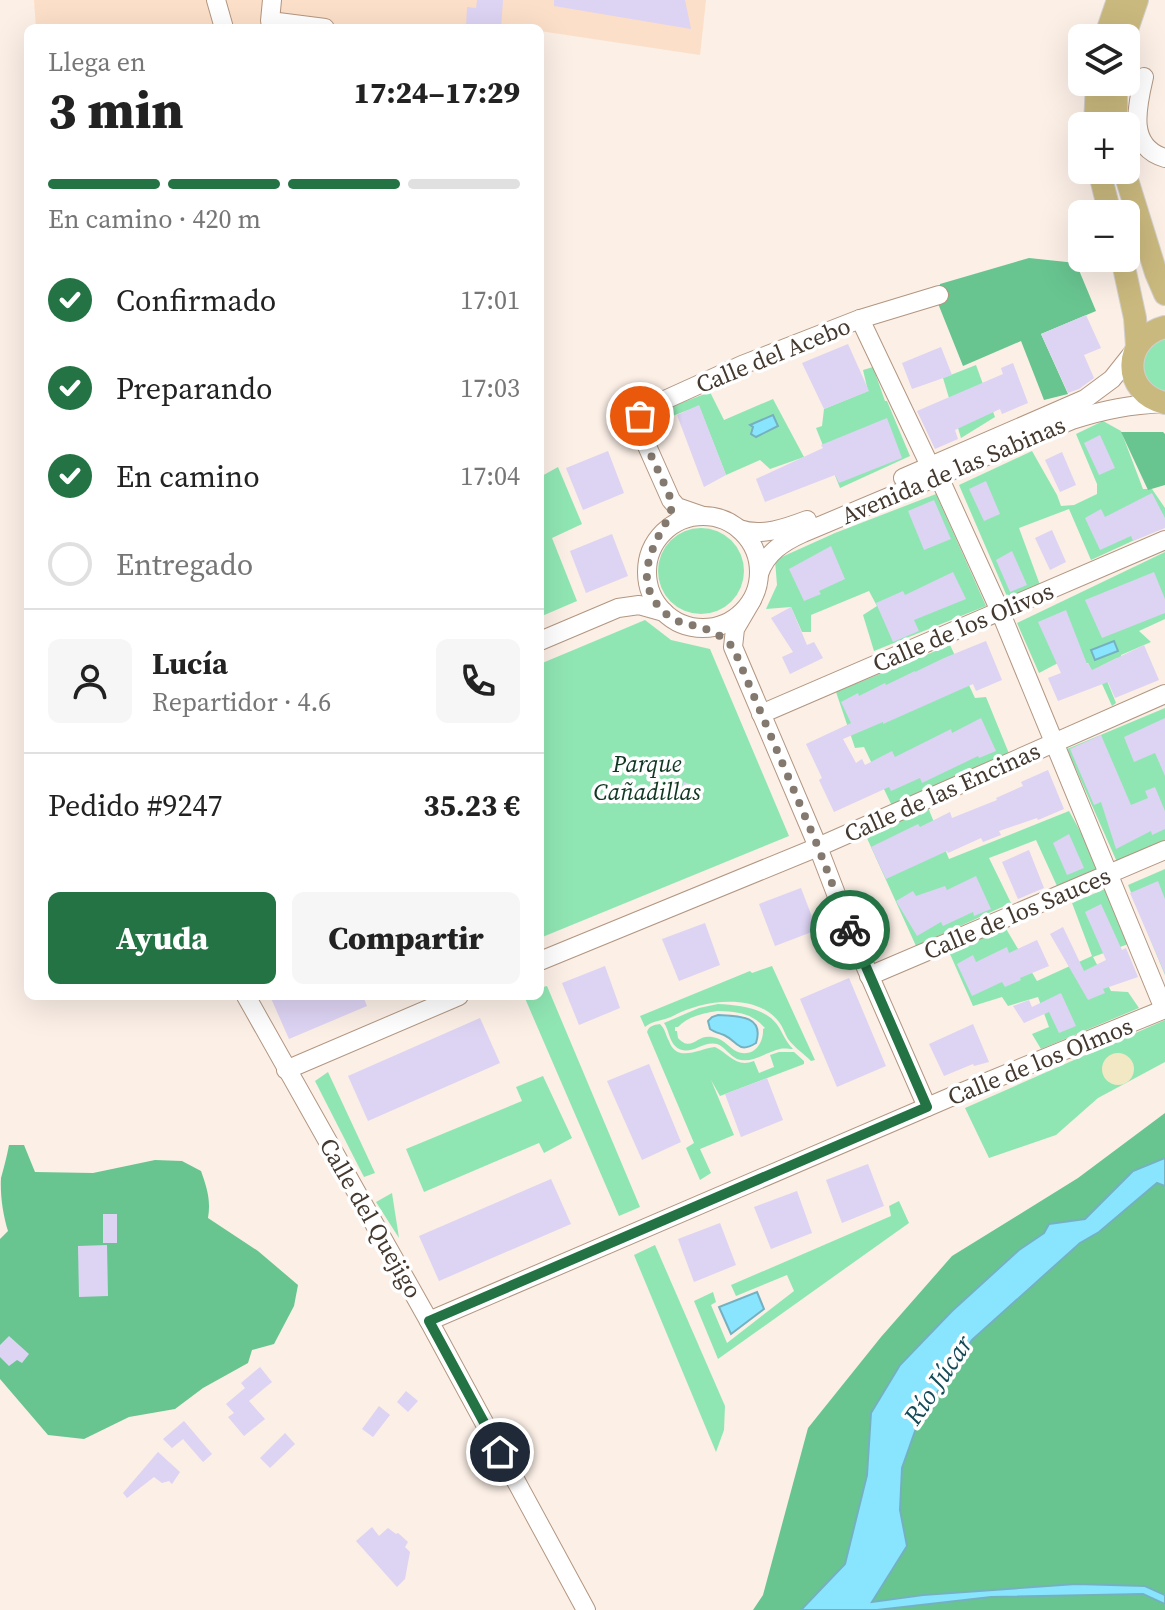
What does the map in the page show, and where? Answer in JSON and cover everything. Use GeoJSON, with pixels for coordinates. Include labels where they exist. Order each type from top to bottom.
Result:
{"type":"FeatureCollection","features":[{"type":"Feature","properties":{"kind":"main road"},"geometry":{"type":"LineString","coordinates":[[1110,24],[1118,0]]}},
{"type":"Feature","properties":{"kind":"main road"},"geometry":{"type":"LineString","coordinates":[[1129,24],[1137,0]]}},
{"type":"Feature","properties":{"kind":"main road"},"geometry":{"type":"LineString","coordinates":[[1128,184],[1165,294]]}},
{"type":"Feature","properties":{"kind":"main road"},"geometry":{"type":"LineString","coordinates":[[1125,272],[1135,318],[1136,348],[1132,366],[1138,386],[1150,398],[1165,403]]}},
{"type":"Feature","properties":{"kind":"main road"},"geometry":{"type":"LineString","coordinates":[[1136,348],[1150,333],[1165,327]]}},
{"type":"Feature","properties":{"kind":"street"},"geometry":{"type":"LineString","coordinates":[[216,0],[223,24]]}},
{"type":"Feature","properties":{"kind":"street"},"geometry":{"type":"LineString","coordinates":[[272,0],[270,21],[294,24]]}},
{"type":"Feature","properties":{"kind":"street"},"geometry":{"type":"LineString","coordinates":[[1144,77],[1137,115],[1141,141],[1149,152],[1165,158]]}},
{"type":"Feature","properties":{"kind":"street","name":"Calle del Acebo"},"geometry":{"type":"LineString","coordinates":[[671,500],[639,428],[640,416],[647,408],[742,365],[860,319],[939,295]]}},
{"type":"Feature","properties":{"kind":"street"},"geometry":{"type":"LineString","coordinates":[[860,319],[1000,611],[1164,1009]]}},
{"type":"Feature","properties":{"kind":"street","name":"Avenida de las Sabinas"},"geometry":{"type":"LineString","coordinates":[[759,574],[770,554],[793,537],[1085,399],[1112,379],[1136,348]]}},
{"type":"Feature","properties":{"kind":"street","name":"Avenida de las Sabinas"},"geometry":{"type":"LineString","coordinates":[[739,529],[754,532],[789,527],[1089,414],[1135,404],[1165,403]]}},
{"type":"Feature","properties":{"kind":"street"},"geometry":{"type":"LineString","coordinates":[[671,500],[677,507],[726,520],[755,546],[759,574],[756,591],[735,629],[733,647]]}},
{"type":"Feature","properties":{"kind":"street"},"geometry":{"type":"LineString","coordinates":[[618,608],[643,580],[651,551],[670,517],[671,500]]}},
{"type":"Feature","properties":{"kind":"street"},"geometry":{"type":"LineString","coordinates":[[659,536],[680,521],[703,516]]}},
{"type":"Feature","properties":{"kind":"street","name":"Calle de los Olivos"},"geometry":{"type":"LineString","coordinates":[[761,714],[1165,540]]}},
{"type":"Feature","properties":{"kind":"street"},"geometry":{"type":"LineString","coordinates":[[647,568],[651,593],[664,612]]}},
{"type":"Feature","properties":{"kind":"street"},"geometry":{"type":"LineString","coordinates":[[700,628],[717,626],[733,619],[752,600]]}},
{"type":"Feature","properties":{"kind":"street"},"geometry":{"type":"LineString","coordinates":[[544,639],[618,608],[639,605],[664,612],[684,625],[720,636],[733,647],[869,976],[927,1107]]}},
{"type":"Feature","properties":{"kind":"street","name":"Calle de las Encinas"},"geometry":{"type":"LineString","coordinates":[[544,959],[818,847],[1165,694]]}},
{"type":"Feature","properties":{"kind":"street","name":"Calle de los Sauces"},"geometry":{"type":"LineString","coordinates":[[869,976],[1165,850]]}},
{"type":"Feature","properties":{"kind":"street","name":"Calle del Quejigo"},"geometry":{"type":"LineString","coordinates":[[248,1000],[429,1321],[586,1610]]}},
{"type":"Feature","properties":{"kind":"street"},"geometry":{"type":"LineString","coordinates":[[286,1070],[450,1000]]}},
{"type":"Feature","properties":{"kind":"street","name":"Calle de los Olmos"},"geometry":{"type":"LineString","coordinates":[[429,1321],[1164,1009]]}},
{"type":"Feature","properties":{"kind":"shaded area"},"geometry":{"type":"Polygon","coordinates":[[[34,0],[706,0],[700,55],[544,32],[544,24],[36,24],[34,0]]]}},
{"type":"Feature","properties":{"kind":"green space"},"geometry":{"type":"Polygon","coordinates":[[[1029,258],[1068,262],[1068,272],[1080,272],[1096,311],[1041,334],[1068,394],[1044,400],[1021,341],[963,366],[937,301],[940,284],[1029,258]]]}},
{"type":"Feature","properties":{"kind":"green space"},"geometry":{"type":"Polygon","coordinates":[[[1165,334],[1165,397],[1145,385],[1140,354],[1165,334]]]}},
{"type":"Feature","properties":{"kind":"green space"},"geometry":{"type":"Polygon","coordinates":[[[976,365],[995,417],[961,438],[943,378],[976,365]]]}},
{"type":"Feature","properties":{"kind":"green space"},"geometry":{"type":"Polygon","coordinates":[[[873,367],[910,456],[840,488],[816,428],[822,426],[824,409],[868,391],[863,370],[873,367]]]}},
{"type":"Feature","properties":{"kind":"green space"},"geometry":{"type":"Polygon","coordinates":[[[710,392],[724,420],[773,399],[804,457],[770,469],[760,460],[726,475],[699,406],[659,421],[660,411],[710,392]]]}},
{"type":"Feature","properties":{"kind":"green space"},"geometry":{"type":"Polygon","coordinates":[[[1103,421],[1121,431],[1143,489],[1152,489],[1165,508],[1165,526],[1091,560],[1069,509],[1019,528],[1040,585],[1009,601],[959,485],[1032,451],[1061,506],[1074,505],[1097,494],[1097,484],[1076,434],[1103,421]]]}},
{"type":"Feature","properties":{"kind":"green space"},"geometry":{"type":"Polygon","coordinates":[[[1121,432],[1165,434],[1165,485],[1148,490],[1121,432]]]}},
{"type":"Feature","properties":{"kind":"green space"},"geometry":{"type":"Polygon","coordinates":[[[558,467],[582,524],[552,538],[577,601],[544,615],[544,475],[558,467]]]}},
{"type":"Feature","properties":{"kind":"green space"},"geometry":{"type":"Polygon","coordinates":[[[936,494],[986,606],[874,651],[863,615],[877,606],[869,591],[811,615],[811,632],[802,632],[791,607],[766,609],[777,585],[775,560],[936,494]]]}},
{"type":"Feature","properties":{"kind":"green space"},"geometry":{"type":"Polygon","coordinates":[[[701,528],[725,535],[737,547],[744,571],[737,595],[725,607],[701,614],[677,607],[665,595],[658,571],[665,547],[677,535],[701,528]]]}},
{"type":"Feature","properties":{"kind":"green space"},"geometry":{"type":"Polygon","coordinates":[[[1165,552],[1165,619],[1139,631],[1151,642],[1121,655],[1123,664],[1117,658],[1101,666],[1116,703],[1112,706],[1098,675],[1094,675],[1088,663],[1068,671],[1060,662],[1039,673],[1017,623],[1165,552]]]}},
{"type":"Feature","properties":{"kind":"green space","name":"Parque Cañadillas"},"geometry":{"type":"Polygon","coordinates":[[[645,620],[671,640],[710,649],[789,836],[544,936],[544,662],[645,620]]]}},
{"type":"Feature","properties":{"kind":"green space"},"geometry":{"type":"Polygon","coordinates":[[[950,645],[975,698],[986,697],[1010,756],[892,806],[864,747],[855,748],[836,692],[950,645]]]}},
{"type":"Feature","properties":{"kind":"green space"},"geometry":{"type":"Polygon","coordinates":[[[1165,708],[1165,841],[1117,862],[1067,749],[1165,708]]]}},
{"type":"Feature","properties":{"kind":"green space"},"geometry":{"type":"Polygon","coordinates":[[[927,805],[949,859],[1069,811],[1100,867],[1057,886],[1036,840],[989,858],[1011,903],[916,946],[866,836],[927,805]]]}},
{"type":"Feature","properties":{"kind":"green space"},"geometry":{"type":"Polygon","coordinates":[[[1165,869],[1165,975],[1128,885],[1165,869]]]}},
{"type":"Feature","properties":{"kind":"green space"},"geometry":{"type":"Polygon","coordinates":[[[1105,889],[1131,943],[1093,957],[1111,991],[1128,992],[1139,1008],[1041,1049],[1032,1034],[1049,1027],[1038,997],[1008,1006],[1002,997],[973,1006],[950,954],[1005,927],[1037,981],[1092,956],[1072,903],[1105,889]]]}},
{"type":"Feature","properties":{"kind":"green space"},"geometry":{"type":"Polygon","coordinates":[[[772,966],[815,1060],[811,1061],[796,1048],[779,1022],[757,1006],[713,1003],[685,1010],[645,1027],[640,1016],[750,971],[772,966]]]}},
{"type":"Feature","properties":{"kind":"green space"},"geometry":{"type":"Polygon","coordinates":[[[547,986],[640,1207],[619,1216],[526,1000],[544,1000],[544,987],[547,986]]]}},
{"type":"Feature","properties":{"kind":"green space"},"geometry":{"type":"Polygon","coordinates":[[[725,1004],[769,1016],[793,1049],[781,1049],[743,1060],[717,1044],[685,1051],[680,1049],[673,1044],[664,1023],[699,1008],[725,1004]],[[718,1011],[696,1016],[675,1027],[678,1038],[687,1044],[712,1037],[740,1053],[751,1052],[759,1045],[765,1028],[760,1023],[750,1016],[718,1011]]]}},
{"type":"Feature","properties":{"kind":"green space"},"geometry":{"type":"Polygon","coordinates":[[[1165,1020],[1165,1062],[1098,1098],[1056,1135],[989,1158],[965,1108],[1165,1020]]]}},
{"type":"Feature","properties":{"kind":"green space"},"geometry":{"type":"Polygon","coordinates":[[[660,1024],[677,1052],[689,1053],[715,1047],[742,1063],[754,1061],[759,1073],[774,1067],[770,1055],[779,1052],[794,1052],[804,1061],[804,1064],[720,1096],[711,1080],[734,1135],[700,1149],[711,1173],[700,1180],[686,1148],[694,1143],[647,1032],[652,1026],[660,1024]]]}},
{"type":"Feature","properties":{"kind":"green space"},"geometry":{"type":"Polygon","coordinates":[[[328,1072],[375,1173],[364,1177],[315,1081],[328,1072]]]}},
{"type":"Feature","properties":{"kind":"green space"},"geometry":{"type":"Polygon","coordinates":[[[543,1076],[572,1138],[544,1153],[539,1143],[424,1192],[406,1149],[522,1101],[516,1087],[543,1076]]]}},
{"type":"Feature","properties":{"kind":"green space"},"geometry":{"type":"Polygon","coordinates":[[[1165,1113],[1165,1610],[753,1610],[763,1595],[808,1428],[881,1337],[952,1256],[1078,1178],[1165,1113]]]}},
{"type":"Feature","properties":{"kind":"green space"},"geometry":{"type":"Polygon","coordinates":[[[9,1145],[24,1145],[35,1172],[93,1173],[155,1160],[182,1161],[201,1171],[208,1194],[208,1218],[258,1251],[298,1285],[294,1306],[274,1344],[252,1350],[248,1363],[203,1388],[175,1409],[129,1417],[84,1439],[48,1435],[0,1379],[0,1239],[8,1231],[2,1205],[1,1178],[9,1145]]]}},
{"type":"Feature","properties":{"kind":"green space"},"geometry":{"type":"Polygon","coordinates":[[[392,1193],[399,1238],[376,1202],[392,1193]]]}},
{"type":"Feature","properties":{"kind":"green space"},"geometry":{"type":"Polygon","coordinates":[[[899,1201],[909,1223],[718,1359],[694,1301],[713,1292],[716,1302],[711,1305],[727,1343],[794,1291],[787,1275],[736,1296],[731,1285],[891,1216],[889,1206],[899,1201]]]}},
{"type":"Feature","properties":{"kind":"green space"},"geometry":{"type":"Polygon","coordinates":[[[655,1245],[725,1406],[724,1430],[716,1452],[634,1255],[655,1245]]]}},
{"type":"Feature","properties":{"kind":"sand"},"geometry":{"type":"Polygon","coordinates":[[[1118,1053],[1129,1058],[1134,1069],[1129,1080],[1118,1085],[1107,1080],[1102,1069],[1107,1058],[1118,1053]]]}},
{"type":"Feature","properties":{"kind":"water"},"geometry":{"type":"Polygon","coordinates":[[[773,415],[778,426],[756,437],[751,434],[753,427],[750,425],[773,415]]]}},
{"type":"Feature","properties":{"kind":"water"},"geometry":{"type":"Polygon","coordinates":[[[1114,641],[1118,651],[1095,660],[1091,650],[1114,641]]]}},
{"type":"Feature","properties":{"kind":"water"},"geometry":{"type":"Polygon","coordinates":[[[718,1015],[741,1017],[753,1022],[758,1034],[756,1043],[742,1047],[710,1029],[708,1021],[718,1015]]]}},
{"type":"Feature","properties":{"kind":"water","name":"Río Júcar"},"geometry":{"type":"Polygon","coordinates":[[[1165,1158],[1165,1186],[1157,1183],[1099,1232],[1080,1243],[972,1340],[919,1420],[902,1468],[900,1510],[907,1546],[872,1602],[923,1595],[1076,1584],[1145,1586],[1165,1595],[1165,1604],[1143,1594],[991,1597],[877,1610],[801,1610],[845,1564],[867,1475],[871,1413],[900,1365],[952,1311],[1019,1250],[1044,1233],[1049,1224],[1085,1219],[1133,1171],[1165,1158]]]}},
{"type":"Feature","properties":{"kind":"water"},"geometry":{"type":"Polygon","coordinates":[[[757,1292],[764,1309],[731,1334],[719,1307],[757,1292]]]}},
{"type":"Feature","properties":{"kind":"building"},"geometry":{"type":"Polygon","coordinates":[[[477,0],[503,0],[501,24],[466,24],[467,7],[476,8],[477,0]]]}},
{"type":"Feature","properties":{"kind":"building"},"geometry":{"type":"Polygon","coordinates":[[[554,0],[685,0],[691,29],[554,6],[554,0]]]}},
{"type":"Feature","properties":{"kind":"building"},"geometry":{"type":"Polygon","coordinates":[[[1086,315],[1101,348],[1084,355],[1094,378],[1068,393],[1041,334],[1086,315]]]}},
{"type":"Feature","properties":{"kind":"building"},"geometry":{"type":"Polygon","coordinates":[[[848,344],[869,391],[824,409],[802,363],[848,344]]]}},
{"type":"Feature","properties":{"kind":"building"},"geometry":{"type":"Polygon","coordinates":[[[941,347],[952,375],[912,389],[902,363],[941,347]]]}},
{"type":"Feature","properties":{"kind":"building"},"geometry":{"type":"Polygon","coordinates":[[[1013,363],[1028,403],[1002,414],[1000,409],[955,430],[958,439],[935,449],[917,411],[1003,374],[1001,368],[1013,363]]]}},
{"type":"Feature","properties":{"kind":"building"},"geometry":{"type":"Polygon","coordinates":[[[699,405],[726,475],[704,487],[677,415],[699,405]]]}},
{"type":"Feature","properties":{"kind":"building"},"geometry":{"type":"Polygon","coordinates":[[[887,418],[902,458],[839,483],[835,475],[765,502],[756,479],[823,448],[821,445],[887,418]]]}},
{"type":"Feature","properties":{"kind":"building"},"geometry":{"type":"Polygon","coordinates":[[[1100,435],[1115,468],[1099,475],[1084,443],[1100,435]]]}},
{"type":"Feature","properties":{"kind":"building"},"geometry":{"type":"Polygon","coordinates":[[[608,451],[624,493],[583,510],[566,468],[608,451]]]}},
{"type":"Feature","properties":{"kind":"building"},"geometry":{"type":"Polygon","coordinates":[[[1062,452],[1076,485],[1060,492],[1045,460],[1062,452]]]}},
{"type":"Feature","properties":{"kind":"building"},"geometry":{"type":"Polygon","coordinates":[[[986,481],[1000,514],[984,521],[969,489],[986,481]]]}},
{"type":"Feature","properties":{"kind":"building"},"geometry":{"type":"Polygon","coordinates":[[[1152,493],[1165,518],[1165,528],[1133,541],[1131,536],[1100,550],[1085,518],[1101,509],[1105,517],[1152,493]]]}},
{"type":"Feature","properties":{"kind":"building"},"geometry":{"type":"Polygon","coordinates":[[[934,500],[951,539],[924,550],[908,511],[934,500]]]}},
{"type":"Feature","properties":{"kind":"building"},"geometry":{"type":"Polygon","coordinates":[[[1052,530],[1066,562],[1050,570],[1035,538],[1052,530]]]}},
{"type":"Feature","properties":{"kind":"building"},"geometry":{"type":"Polygon","coordinates":[[[612,534],[628,576],[586,593],[570,551],[612,534]]]}},
{"type":"Feature","properties":{"kind":"building"},"geometry":{"type":"Polygon","coordinates":[[[831,546],[845,579],[804,601],[789,569],[831,546]]]}},
{"type":"Feature","properties":{"kind":"building"},"geometry":{"type":"Polygon","coordinates":[[[1012,551],[1027,585],[1010,592],[996,560],[1012,551]]]}},
{"type":"Feature","properties":{"kind":"building"},"geometry":{"type":"Polygon","coordinates":[[[953,572],[966,599],[914,620],[919,631],[893,642],[876,603],[903,591],[905,595],[953,572]]]}},
{"type":"Feature","properties":{"kind":"building"},"geometry":{"type":"Polygon","coordinates":[[[1154,572],[1165,599],[1165,613],[1102,638],[1085,600],[1154,572]]]}},
{"type":"Feature","properties":{"kind":"building"},"geometry":{"type":"Polygon","coordinates":[[[791,607],[807,645],[814,642],[823,658],[790,674],[782,657],[793,652],[771,618],[791,607]]]}},
{"type":"Feature","properties":{"kind":"building"},"geometry":{"type":"Polygon","coordinates":[[[1066,610],[1092,670],[1144,645],[1159,680],[1115,698],[1108,682],[1058,701],[1048,678],[1061,673],[1038,622],[1066,610]]]}},
{"type":"Feature","properties":{"kind":"building"},"geometry":{"type":"Polygon","coordinates":[[[986,641],[1002,680],[976,691],[973,684],[843,739],[856,763],[862,759],[865,765],[892,751],[895,757],[981,718],[996,751],[978,756],[922,783],[920,778],[891,791],[889,787],[834,812],[806,744],[851,723],[841,702],[986,641]]]}},
{"type":"Feature","properties":{"kind":"building"},"geometry":{"type":"Polygon","coordinates":[[[1165,718],[1165,776],[1155,753],[1134,762],[1124,737],[1165,718]]]}},
{"type":"Feature","properties":{"kind":"building"},"geometry":{"type":"Polygon","coordinates":[[[1101,735],[1131,805],[1148,798],[1145,791],[1155,787],[1165,811],[1165,829],[1152,835],[1151,831],[1116,849],[1101,802],[1094,805],[1070,749],[1101,735]]]}},
{"type":"Feature","properties":{"kind":"building"},"geometry":{"type":"Polygon","coordinates":[[[1048,770],[1064,809],[999,831],[1001,835],[983,842],[981,838],[947,851],[886,879],[871,847],[950,812],[952,818],[997,800],[1023,786],[1021,782],[1048,770]]]}},
{"type":"Feature","properties":{"kind":"building"},"geometry":{"type":"Polygon","coordinates":[[[684,782],[696,786],[689,803],[677,798],[684,782]]]}},
{"type":"Feature","properties":{"kind":"building"},"geometry":{"type":"Polygon","coordinates":[[[1069,834],[1084,868],[1067,875],[1053,843],[1069,834]]]}},
{"type":"Feature","properties":{"kind":"building"},"geometry":{"type":"Polygon","coordinates":[[[1029,850],[1044,888],[1018,899],[1002,862],[1029,850]]]}},
{"type":"Feature","properties":{"kind":"building"},"geometry":{"type":"Polygon","coordinates":[[[976,876],[991,909],[974,916],[973,912],[943,926],[941,922],[917,936],[896,901],[913,891],[916,896],[945,886],[947,890],[976,876]]]}},
{"type":"Feature","properties":{"kind":"building"},"geometry":{"type":"Polygon","coordinates":[[[1158,881],[1165,899],[1165,974],[1130,893],[1158,881]]]}},
{"type":"Feature","properties":{"kind":"building"},"geometry":{"type":"Polygon","coordinates":[[[801,888],[817,930],[775,946],[759,904],[801,888]]]}},
{"type":"Feature","properties":{"kind":"building"},"geometry":{"type":"Polygon","coordinates":[[[1101,904],[1122,950],[1126,948],[1138,977],[1103,989],[1105,993],[1088,1000],[1050,934],[1063,927],[1084,971],[1106,960],[1085,912],[1101,904]]]}},
{"type":"Feature","properties":{"kind":"building"},"geometry":{"type":"Polygon","coordinates":[[[705,923],[720,965],[679,981],[662,939],[705,923]]]}},
{"type":"Feature","properties":{"kind":"building"},"geometry":{"type":"Polygon","coordinates":[[[1037,940],[1049,966],[1005,987],[1002,982],[972,996],[957,964],[973,955],[976,962],[1007,947],[1009,953],[1037,940]]]}},
{"type":"Feature","properties":{"kind":"building"},"geometry":{"type":"Polygon","coordinates":[[[605,966],[620,1008],[579,1025],[562,983],[605,966]]]}},
{"type":"Feature","properties":{"kind":"building"},"geometry":{"type":"Polygon","coordinates":[[[849,978],[886,1066],[837,1087],[800,999],[849,978]]]}},
{"type":"Feature","properties":{"kind":"building"},"geometry":{"type":"Polygon","coordinates":[[[1061,993],[1076,1026],[1059,1033],[1049,1012],[1024,1023],[1013,1006],[1029,1000],[1032,1007],[1061,993]]]}},
{"type":"Feature","properties":{"kind":"building"},"geometry":{"type":"Polygon","coordinates":[[[272,1000],[365,1000],[367,1006],[289,1039],[272,1000]]]}},
{"type":"Feature","properties":{"kind":"building"},"geometry":{"type":"Polygon","coordinates":[[[480,1018],[500,1063],[368,1121],[348,1076],[480,1018]]]}},
{"type":"Feature","properties":{"kind":"building"},"geometry":{"type":"Polygon","coordinates":[[[973,1024],[989,1062],[973,1064],[944,1076],[929,1044],[973,1024]]]}},
{"type":"Feature","properties":{"kind":"building"},"geometry":{"type":"Polygon","coordinates":[[[649,1064],[681,1142],[642,1160],[607,1081],[649,1064]]]}},
{"type":"Feature","properties":{"kind":"building"},"geometry":{"type":"Polygon","coordinates":[[[767,1078],[783,1120],[741,1137],[725,1094],[767,1078]]]}},
{"type":"Feature","properties":{"kind":"building"},"geometry":{"type":"Polygon","coordinates":[[[868,1164],[884,1206],[842,1223],[826,1180],[868,1164]]]}},
{"type":"Feature","properties":{"kind":"building"},"geometry":{"type":"Polygon","coordinates":[[[551,1179],[571,1224],[439,1281],[419,1236],[551,1179]]]}},
{"type":"Feature","properties":{"kind":"building"},"geometry":{"type":"Polygon","coordinates":[[[797,1191],[812,1233],[771,1249],[754,1207],[797,1191]]]}},
{"type":"Feature","properties":{"kind":"building"},"geometry":{"type":"Polygon","coordinates":[[[103,1214],[117,1214],[117,1243],[103,1243],[103,1214]]]}},
{"type":"Feature","properties":{"kind":"building"},"geometry":{"type":"Polygon","coordinates":[[[720,1223],[736,1265],[694,1282],[678,1239],[720,1223]]]}},
{"type":"Feature","properties":{"kind":"building"},"geometry":{"type":"Polygon","coordinates":[[[107,1245],[108,1296],[79,1297],[78,1246],[107,1245]]]}},
{"type":"Feature","properties":{"kind":"building"},"geometry":{"type":"Polygon","coordinates":[[[9,1336],[29,1354],[22,1363],[17,1360],[9,1366],[0,1357],[0,1345],[9,1336]]]}},
{"type":"Feature","properties":{"kind":"building"},"geometry":{"type":"Polygon","coordinates":[[[260,1367],[272,1382],[249,1401],[265,1419],[244,1436],[228,1417],[234,1413],[226,1404],[245,1388],[241,1383],[260,1367]]]}},
{"type":"Feature","properties":{"kind":"building"},"geometry":{"type":"Polygon","coordinates":[[[406,1391],[418,1401],[408,1412],[397,1402],[406,1391]]]}},
{"type":"Feature","properties":{"kind":"building"},"geometry":{"type":"Polygon","coordinates":[[[379,1406],[390,1415],[373,1437],[362,1429],[379,1406]]]}},
{"type":"Feature","properties":{"kind":"building"},"geometry":{"type":"Polygon","coordinates":[[[184,1421],[212,1454],[203,1462],[183,1439],[172,1448],[163,1439],[184,1421]]]}},
{"type":"Feature","properties":{"kind":"building"},"geometry":{"type":"Polygon","coordinates":[[[285,1433],[295,1444],[270,1468],[260,1458],[285,1433]]]}},
{"type":"Feature","properties":{"kind":"building"},"geometry":{"type":"Polygon","coordinates":[[[158,1452],[180,1472],[172,1484],[169,1481],[162,1483],[154,1477],[127,1498],[123,1493],[158,1452]]]}},
{"type":"Feature","properties":{"kind":"building"},"geometry":{"type":"Polygon","coordinates":[[[372,1527],[379,1536],[388,1528],[408,1542],[405,1547],[410,1552],[405,1579],[397,1587],[356,1541],[372,1527]]]}},
{"type":"Feature","properties":{"kind":"way so far"},"geometry":{"type":"LineString","coordinates":[[640,416],[639,428],[671,500],[670,517],[648,559],[647,576],[651,593],[670,617],[684,625],[708,630],[733,647],[850,930]]}},
{"type":"Feature","properties":{"kind":"route"},"geometry":{"type":"LineString","coordinates":[[500,1452],[429,1321],[927,1107],[850,930]]}}]}
